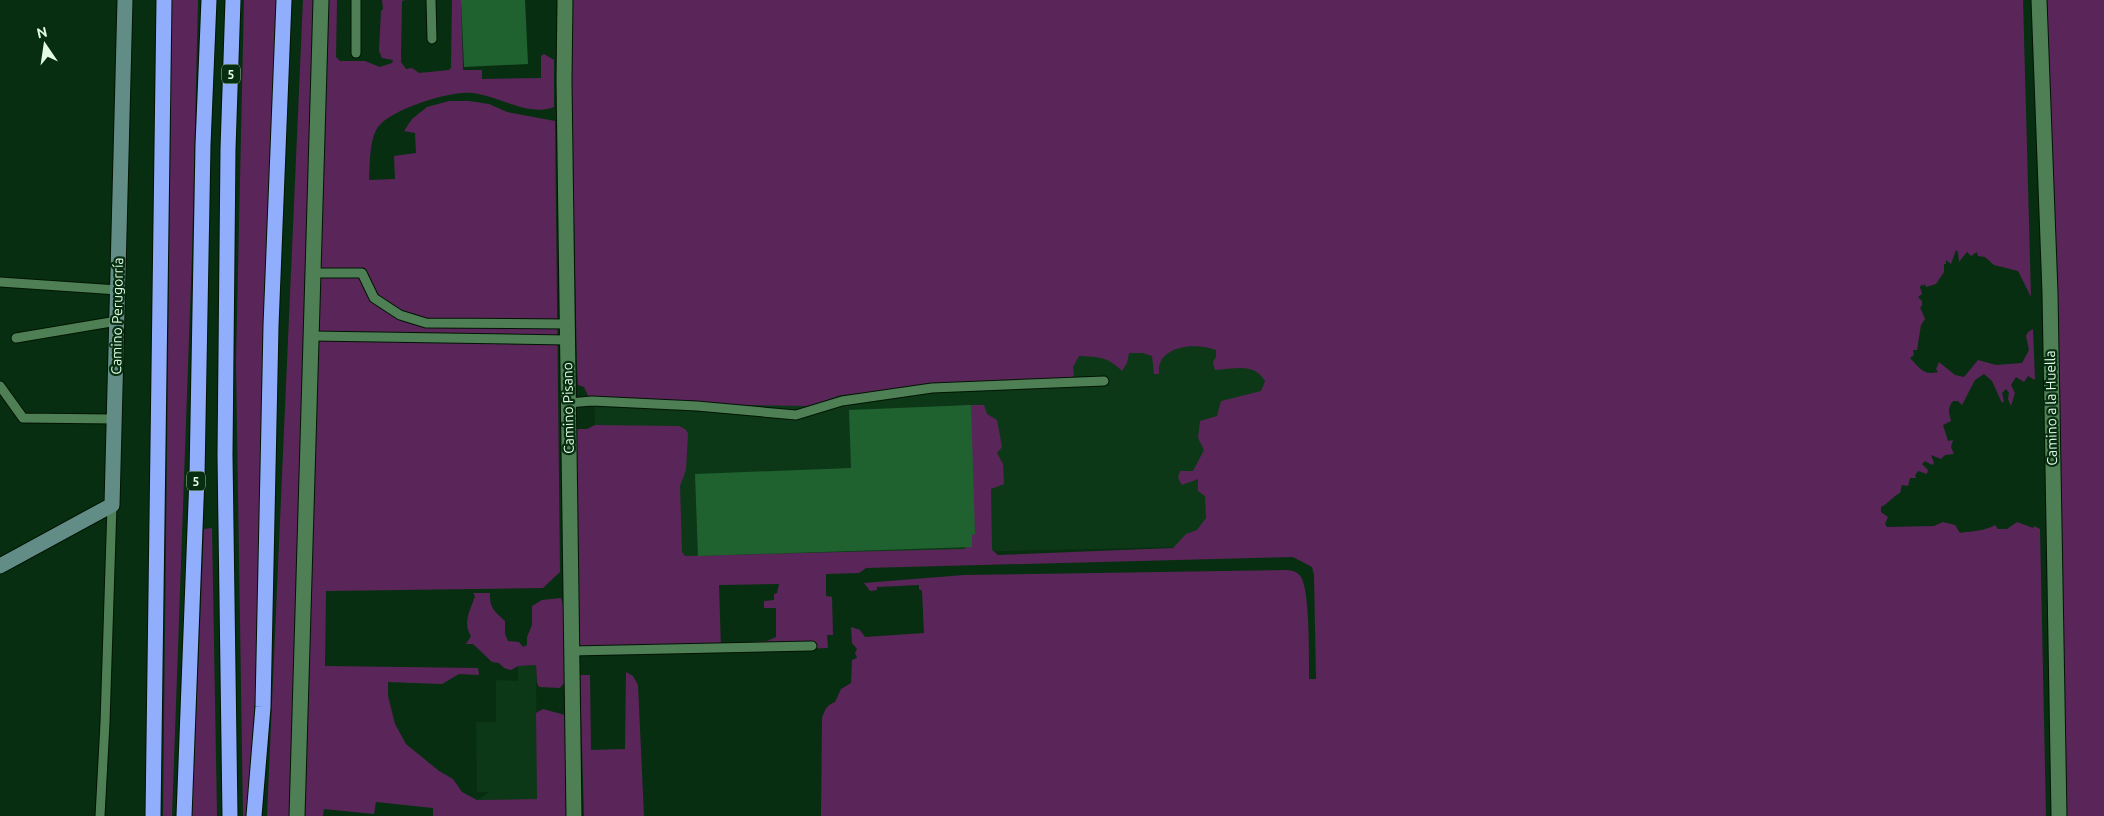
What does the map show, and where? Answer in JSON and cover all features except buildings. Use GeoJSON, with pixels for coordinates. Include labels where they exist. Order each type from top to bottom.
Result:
{"type":"FeatureCollection","features":[{"type":"Feature","properties":{"kind":"highway"},"geometry":{"type":"LineString","coordinates":[[153,816],[164,0]]}},
{"type":"Feature","properties":{"kind":"highway","name":"5"},"geometry":{"type":"LineString","coordinates":[[184,816],[197,476],[203,145],[209,0]]}},
{"type":"Feature","properties":{"kind":"highway","name":"5"},"geometry":{"type":"LineString","coordinates":[[230,816],[225,455],[228,148],[233,0]]}},
{"type":"Feature","properties":{"kind":"highway"},"geometry":{"type":"LineString","coordinates":[[254,816],[263,707],[271,326],[284,0]]}},
{"type":"Feature","properties":{"kind":"street","name":"Camino Perugorría"},"geometry":{"type":"LineString","coordinates":[[112,505],[125,0]]}},
{"type":"Feature","properties":{"kind":"street"},"geometry":{"type":"LineString","coordinates":[[297,816],[321,0]]}},
{"type":"Feature","properties":{"kind":"street","name":"Camino Pisano"},"geometry":{"type":"LineString","coordinates":[[565,0],[564,81],[574,816]]}},
{"type":"Feature","properties":{"kind":"street","name":"Camino a la Huella"},"geometry":{"type":"LineString","coordinates":[[2039,0],[2050,293],[2059,816]]}},
{"type":"Feature","properties":{"kind":"street"},"geometry":{"type":"LineString","coordinates":[[0,566],[112,505]]}},
{"type":"Feature","properties":{"kind":"lane"},"geometry":{"type":"LineString","coordinates":[[356,0],[356,53]]}},
{"type":"Feature","properties":{"kind":"lane"},"geometry":{"type":"LineString","coordinates":[[431,0],[432,39]]}},
{"type":"Feature","properties":{"kind":"lane"},"geometry":{"type":"LineString","coordinates":[[314,273],[362,273],[374,298],[400,315],[426,323],[567,324]]}},
{"type":"Feature","properties":{"kind":"lane"},"geometry":{"type":"LineString","coordinates":[[0,282],[118,290]]}},
{"type":"Feature","properties":{"kind":"lane"},"geometry":{"type":"LineString","coordinates":[[16,338],[117,321]]}},
{"type":"Feature","properties":{"kind":"lane"},"geometry":{"type":"LineString","coordinates":[[312,336],[568,340]]}},
{"type":"Feature","properties":{"kind":"lane"},"geometry":{"type":"LineString","coordinates":[[568,403],[592,401],[697,406],[796,415],[842,401],[932,388],[1104,381]]}},
{"type":"Feature","properties":{"kind":"lane"},"geometry":{"type":"LineString","coordinates":[[0,386],[23,418],[114,419]]}},
{"type":"Feature","properties":{"kind":"lane"},"geometry":{"type":"LineString","coordinates":[[100,816],[112,505]]}},
{"type":"Feature","properties":{"kind":"lane"},"geometry":{"type":"LineString","coordinates":[[571,650],[812,646]]}},
{"type":"Feature","properties":{"kind":"shaded area"},"geometry":{"type":"Polygon","coordinates":[[[172,0],[198,0],[192,253],[172,816],[163,816],[172,0]]]}},
{"type":"Feature","properties":{"kind":"shaded area"},"geometry":{"type":"Polygon","coordinates":[[[244,0],[277,0],[267,237],[255,700],[247,816],[243,816],[236,362],[244,0]]]}},
{"type":"Feature","properties":{"kind":"shaded area"},"geometry":{"type":"Polygon","coordinates":[[[303,0],[337,0],[336,57],[340,61],[365,61],[380,67],[392,63],[393,60],[382,58],[379,51],[381,11],[383,9],[382,0],[405,0],[402,1],[401,62],[406,69],[412,68],[419,73],[449,70],[451,68],[452,0],[461,0],[463,70],[482,70],[482,79],[541,78],[541,56],[544,54],[554,60],[554,107],[544,109],[524,108],[483,95],[463,93],[422,102],[385,120],[378,127],[373,138],[370,153],[369,180],[395,179],[394,156],[416,153],[415,133],[404,131],[412,119],[427,107],[449,101],[469,101],[489,104],[507,112],[555,121],[560,572],[543,588],[326,591],[325,666],[478,668],[479,675],[459,674],[442,684],[388,682],[388,696],[395,724],[406,744],[439,771],[453,779],[462,792],[477,800],[537,799],[536,713],[543,709],[565,715],[568,816],[433,816],[433,808],[376,802],[374,814],[324,809],[323,816],[267,816],[303,0]]]}},
{"type":"Feature","properties":{"kind":"shaded area"},"geometry":{"type":"Polygon","coordinates":[[[572,0],[2023,0],[2031,297],[2018,271],[1994,265],[1985,257],[1978,256],[1977,252],[1971,256],[1967,252],[1959,262],[1956,250],[1951,264],[1946,260],[1944,272],[1936,284],[1926,287],[1925,284],[1923,286],[1922,284],[1920,287],[1922,294],[1918,297],[1922,301],[1922,306],[1920,307],[1925,319],[1921,325],[1917,350],[1913,350],[1914,355],[1910,358],[1925,372],[1938,372],[1936,369],[1939,362],[1955,375],[1964,377],[1978,360],[1996,365],[2022,363],[2029,350],[2026,336],[2033,329],[2035,380],[2028,376],[2024,382],[2016,377],[2011,385],[2015,393],[2011,406],[2008,399],[2009,393],[2006,389],[2002,393],[2004,401],[2002,403],[1992,381],[1984,374],[1975,380],[1962,405],[1958,401],[1953,401],[1949,411],[1951,421],[1943,425],[1948,441],[1953,440],[1951,447],[1954,454],[1945,455],[1941,459],[1931,455],[1934,463],[1932,465],[1925,461],[1922,464],[1928,470],[1927,474],[1918,471],[1915,475],[1916,478],[1910,478],[1908,486],[1902,485],[1900,493],[1881,507],[1881,512],[1888,517],[1885,524],[1887,527],[1934,526],[1943,522],[1955,525],[1960,533],[1983,530],[1995,525],[1998,529],[2007,529],[2017,522],[2040,529],[2046,816],[821,816],[822,718],[830,704],[835,702],[841,689],[851,683],[852,660],[857,658],[855,653],[857,649],[852,643],[851,627],[860,630],[865,637],[924,633],[922,591],[919,589],[919,585],[877,587],[877,590],[870,591],[864,583],[964,575],[1290,570],[1300,575],[1304,585],[1308,626],[1309,679],[1316,679],[1314,575],[1312,567],[1293,557],[866,568],[859,573],[826,574],[826,596],[832,597],[833,635],[827,635],[828,648],[737,651],[735,645],[737,643],[767,641],[776,637],[776,608],[764,608],[764,601],[774,600],[774,594],[777,593],[779,584],[719,585],[721,649],[582,648],[579,642],[576,429],[587,429],[595,425],[679,426],[685,429],[688,433],[686,470],[680,486],[682,552],[685,556],[965,549],[965,539],[970,536],[962,405],[984,405],[987,414],[997,420],[1002,447],[997,453],[1003,464],[1004,484],[991,489],[992,550],[998,555],[1173,548],[1186,534],[1197,530],[1206,518],[1205,496],[1198,491],[1198,479],[1182,485],[1178,478],[1180,471],[1193,471],[1204,450],[1198,438],[1200,421],[1217,416],[1221,401],[1261,391],[1265,381],[1255,371],[1249,369],[1215,370],[1213,362],[1216,357],[1216,350],[1188,346],[1170,352],[1164,357],[1160,364],[1159,374],[1154,374],[1152,356],[1143,353],[1129,353],[1127,363],[1122,371],[1107,360],[1097,357],[1079,356],[1073,367],[1074,376],[1065,381],[1063,387],[841,395],[810,406],[596,403],[590,400],[584,387],[578,385],[577,367],[571,63],[572,0]]]}},
{"type":"Feature","properties":{"kind":"shaded area"},"geometry":{"type":"Polygon","coordinates":[[[2047,0],[2104,0],[2104,816],[2065,816],[2047,0]]]}},
{"type":"Feature","properties":{"kind":"shaded area"},"geometry":{"type":"Polygon","coordinates":[[[1303,324],[1308,544],[665,559],[596,480],[593,340],[1303,324]]]}},
{"type":"Feature","properties":{"kind":"shaded area"},"geometry":{"type":"Polygon","coordinates":[[[212,528],[217,816],[192,816],[204,529],[212,528]]]}},
{"type":"Feature","properties":{"kind":"shaded area"},"geometry":{"type":"Polygon","coordinates":[[[473,593],[490,593],[492,607],[505,621],[505,634],[508,641],[519,642],[523,647],[527,645],[527,637],[532,625],[532,606],[542,600],[561,598],[563,605],[565,682],[560,688],[539,687],[536,665],[518,666],[511,670],[504,668],[499,663],[492,662],[473,644],[466,644],[471,636],[468,631],[467,621],[475,596],[473,593]]]}},
{"type":"Feature","properties":{"kind":"shaded area"},"geometry":{"type":"Polygon","coordinates":[[[536,665],[537,799],[477,800],[489,792],[477,792],[476,722],[496,722],[496,680],[518,681],[518,666],[536,665]]]}},
{"type":"Feature","properties":{"kind":"shaded area"},"geometry":{"type":"Polygon","coordinates":[[[626,672],[633,676],[638,685],[644,816],[584,816],[580,675],[590,675],[591,750],[625,749],[626,672]]]}}]}
